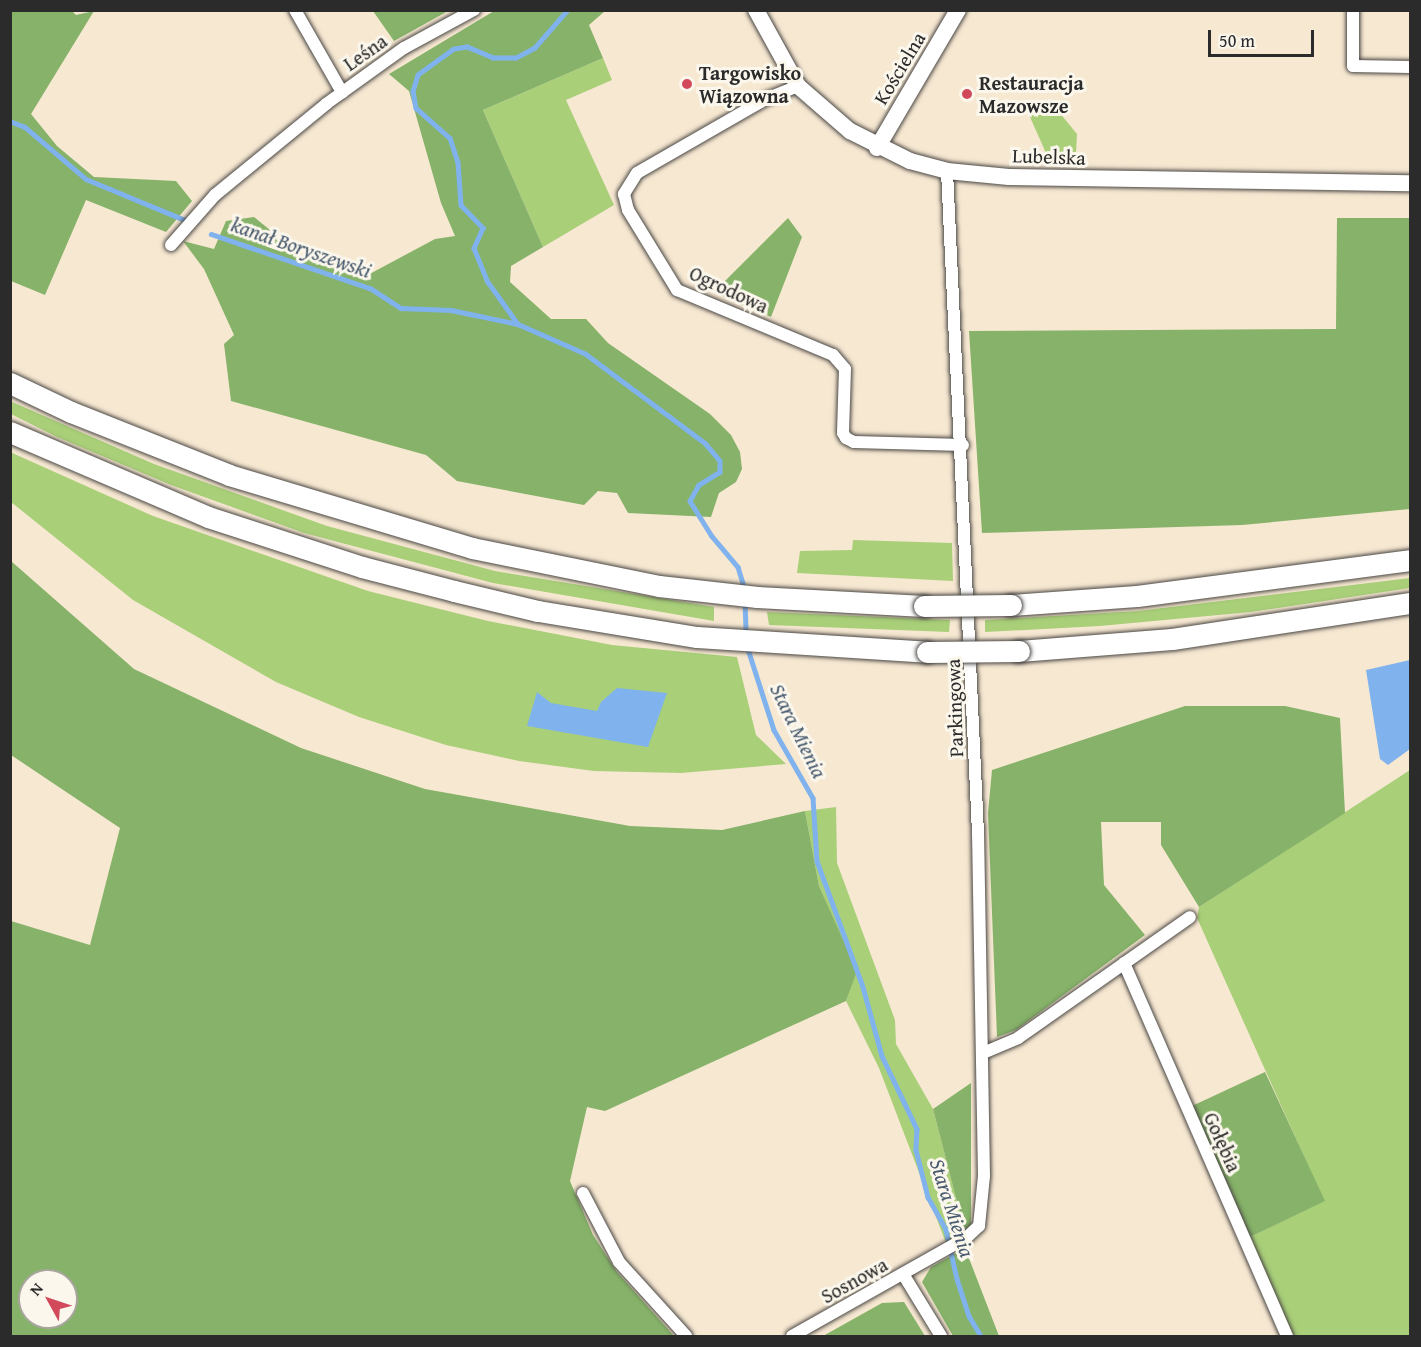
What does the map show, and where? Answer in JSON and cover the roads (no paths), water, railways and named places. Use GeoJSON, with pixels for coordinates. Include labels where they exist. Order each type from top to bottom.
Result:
{"type":"FeatureCollection","features":[{"type":"Feature","properties":{"kind":"highway"},"geometry":{"type":"LineString","coordinates":[[10,382],[71,412],[229,475],[379,522],[554,566],[718,593],[804,601],[924,606],[1011,605],[1147,595],[1410,560]]}},
{"type":"Feature","properties":{"kind":"highway"},"geometry":{"type":"LineString","coordinates":[[10,432],[208,517],[362,567],[538,611],[697,637],[809,647],[927,652],[1018,651],[1172,639],[1410,603]]}},
{"type":"Feature","properties":{"kind":"main road","name":"Lubelska"},"geometry":{"type":"LineString","coordinates":[[756,10],[798,86],[826,112],[877,148],[947,171],[1021,177],[1410,183]]}},
{"type":"Feature","properties":{"kind":"main road","name":"Kościelna"},"geometry":{"type":"LineString","coordinates":[[877,148],[958,10]]}},
{"type":"Feature","properties":{"kind":"street","name":"Leśna"},"geometry":{"type":"LineString","coordinates":[[295,10],[342,92]]}},
{"type":"Feature","properties":{"kind":"street","name":"Leśna"},"geometry":{"type":"LineString","coordinates":[[171,245],[214,195],[326,104],[404,48],[474,10]]}},
{"type":"Feature","properties":{"kind":"street"},"geometry":{"type":"LineString","coordinates":[[1353,10],[1353,66],[1410,66]]}},
{"type":"Feature","properties":{"kind":"street","name":"Ogrodowa"},"geometry":{"type":"LineString","coordinates":[[798,86],[759,104],[637,173],[624,194],[634,220],[677,290],[833,355],[845,369],[843,433],[846,438],[854,441],[963,445]]}},
{"type":"Feature","properties":{"kind":"street","name":"Parkingowa"},"geometry":{"type":"LineString","coordinates":[[903,1274],[966,1238],[979,1226],[984,1176],[983,1053],[963,445],[947,171]]}},
{"type":"Feature","properties":{"kind":"street"},"geometry":{"type":"LineString","coordinates":[[983,1053],[1018,1038],[1191,917]]}},
{"type":"Feature","properties":{"kind":"street","name":"Gołębia"},"geometry":{"type":"LineString","coordinates":[[1124,963],[1287,1336]]}},
{"type":"Feature","properties":{"kind":"street"},"geometry":{"type":"LineString","coordinates":[[583,1193],[619,1262],[686,1336]]}},
{"type":"Feature","properties":{"kind":"street","name":"Sosnowa"},"geometry":{"type":"LineString","coordinates":[[792,1336],[903,1274],[941,1336]]}},
{"type":"Feature","properties":{"kind":"water"},"geometry":{"type":"Polygon","coordinates":[[[1410,660],[1410,749],[1388,765],[1380,759],[1366,670],[1410,660]]]}},
{"type":"Feature","properties":{"kind":"water"},"geometry":{"type":"Polygon","coordinates":[[[617,688],[667,693],[648,747],[527,726],[537,692],[551,703],[597,711],[601,702],[617,688]]]}},
{"type":"Feature","properties":{"kind":"waterway","name":"Stara Mienia"},"geometry":{"type":"LineString","coordinates":[[568,10],[535,48],[516,58],[493,58],[467,47],[454,49],[418,75],[413,91],[416,108],[450,138],[458,162],[461,205],[483,228],[474,248],[488,282],[518,324],[586,354],[705,443],[720,461],[720,472],[699,485],[690,501],[711,535],[738,567],[745,590]]}},
{"type":"Feature","properties":{"kind":"waterway","name":"kanał Boryszewski"},"geometry":{"type":"LineString","coordinates":[[10,121],[25,127],[86,179],[185,220]]}},
{"type":"Feature","properties":{"kind":"waterway","name":"kanał Boryszewski"},"geometry":{"type":"LineString","coordinates":[[211,234],[370,288],[401,308],[451,310],[518,324]]}},
{"type":"Feature","properties":{"kind":"waterway","name":"Stara Mienia"},"geometry":{"type":"LineString","coordinates":[[745,601],[746,635]]}},
{"type":"Feature","properties":{"kind":"waterway","name":"Stara Mienia"},"geometry":{"type":"LineString","coordinates":[[747,646],[774,730],[813,798],[817,861],[863,987],[882,1056],[917,1129],[916,1150],[928,1197],[946,1230],[957,1279],[969,1316],[981,1336]]}},
{"type":"Feature","properties":{"kind":"place","name":"Targowisko Wiązowna"},"geometry":{"type":"Point","coordinates":[687,84]}},
{"type":"Feature","properties":{"kind":"place","name":"Restauracja Mazowsze"},"geometry":{"type":"Point","coordinates":[967,94]}}]}
